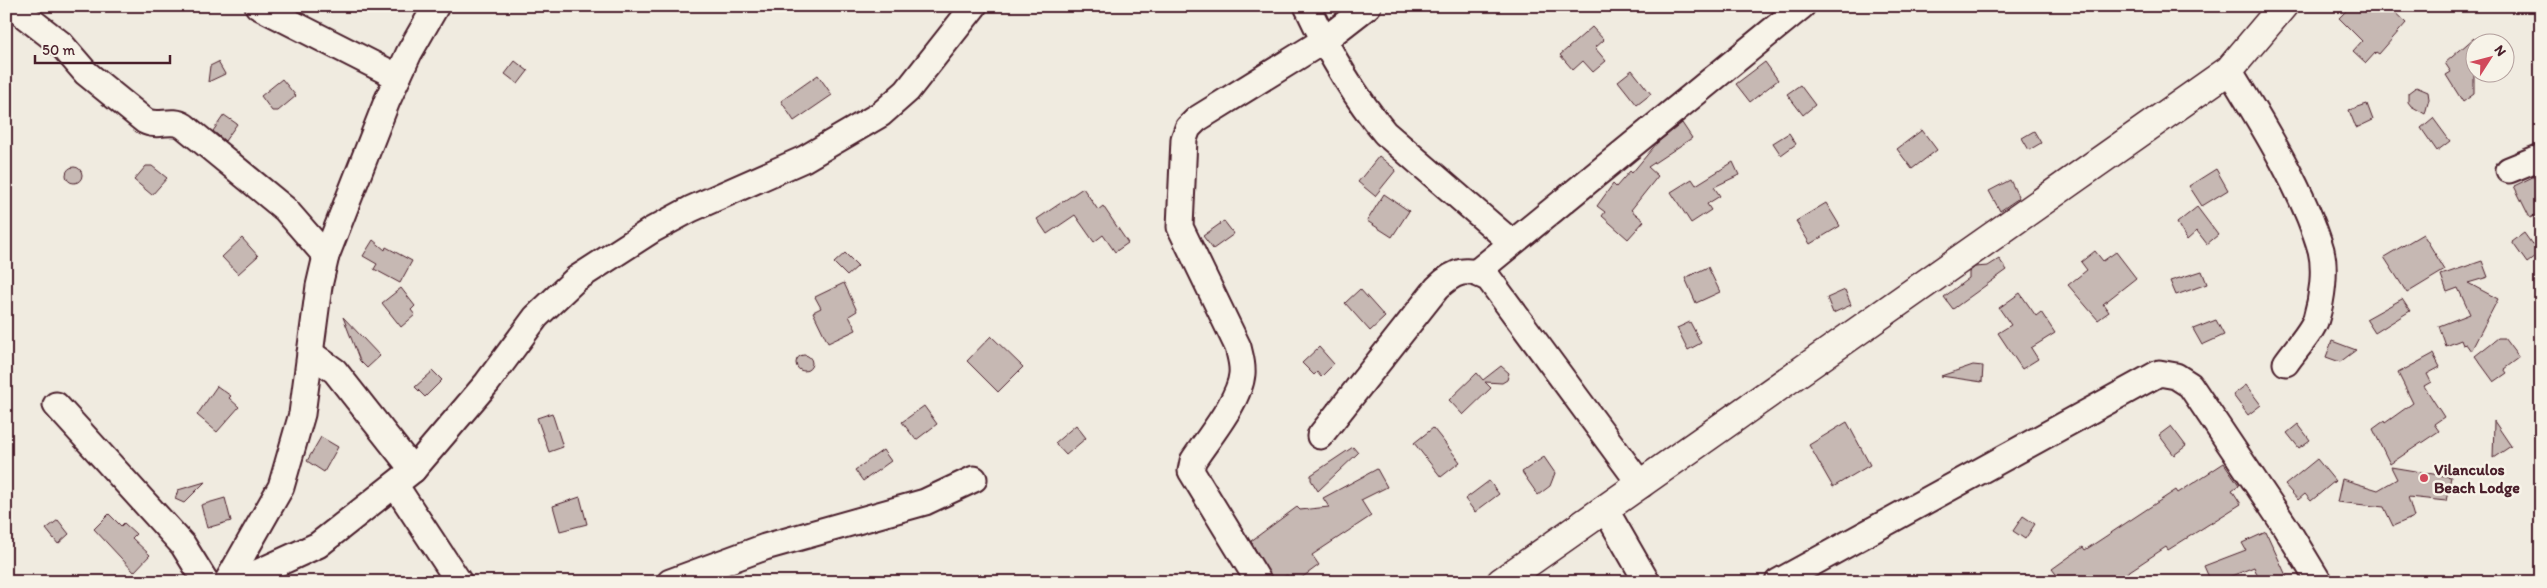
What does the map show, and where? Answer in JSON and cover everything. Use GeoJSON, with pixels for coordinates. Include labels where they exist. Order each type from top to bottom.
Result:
{"type":"FeatureCollection","features":[{"type":"Feature","properties":{"kind":"main road"},"geometry":{"type":"LineString","coordinates":[[1501,582],[2229,70],[2284,6]]}},
{"type":"Feature","properties":{"kind":"street"},"geometry":{"type":"LineString","coordinates":[[12,6],[61,44],[86,72],[145,121],[151,125],[179,122],[284,209],[326,256]]}},
{"type":"Feature","properties":{"kind":"street"},"geometry":{"type":"LineString","coordinates":[[258,6],[398,77]]}},
{"type":"Feature","properties":{"kind":"street"},"geometry":{"type":"LineString","coordinates":[[227,582],[281,488],[302,414],[319,286],[326,256],[398,77],[409,53],[436,6]]}},
{"type":"Feature","properties":{"kind":"street"},"geometry":{"type":"LineString","coordinates":[[1307,6],[1323,40],[1370,115],[1385,133],[1511,242]]}},
{"type":"Feature","properties":{"kind":"street"},"geometry":{"type":"LineString","coordinates":[[1259,582],[1191,471],[1193,461],[1234,398],[1242,375],[1242,363],[1238,347],[1180,227],[1184,139],[1188,128],[1197,119],[1323,40],[1368,6]]}},
{"type":"Feature","properties":{"kind":"street"},"geometry":{"type":"LineString","coordinates":[[1477,272],[1511,242],[1802,6]]}},
{"type":"Feature","properties":{"kind":"street"},"geometry":{"type":"LineString","coordinates":[[237,582],[318,545],[404,478],[487,383],[536,317],[576,279],[652,230],[691,210],[804,159],[881,114],[907,91],[963,13]]}},
{"type":"Feature","properties":{"kind":"street"},"geometry":{"type":"LineString","coordinates":[[2229,70],[2265,128],[2306,210],[2321,252],[2323,279],[2316,320],[2286,363]]}},
{"type":"Feature","properties":{"kind":"street"},"geometry":{"type":"LineString","coordinates":[[2509,170],[2541,157]]}},
{"type":"Feature","properties":{"kind":"street"},"geometry":{"type":"LineString","coordinates":[[1320,436],[1436,288],[1448,276],[1461,271],[1477,272],[1488,279],[1641,485]]}},
{"type":"Feature","properties":{"kind":"street"},"geometry":{"type":"LineString","coordinates":[[310,353],[335,371],[404,478],[459,582]]}},
{"type":"Feature","properties":{"kind":"street"},"geometry":{"type":"LineString","coordinates":[[1778,582],[2160,373],[2176,376],[2190,385],[2285,526],[2318,582]]}},
{"type":"Feature","properties":{"kind":"street"},"geometry":{"type":"LineString","coordinates":[[56,405],[184,545],[206,582]]}},
{"type":"Feature","properties":{"kind":"street"},"geometry":{"type":"LineString","coordinates":[[670,582],[765,547],[925,502],[974,479]]}},
{"type":"Feature","properties":{"kind":"street"},"geometry":{"type":"LineString","coordinates":[[1605,509],[1647,582]]}},
{"type":"Feature","properties":{"kind":"building"},"geometry":{"type":"Polygon","coordinates":[[[2351,6],[2388,6],[2406,23],[2379,54],[2376,52],[2366,63],[2353,51],[2362,41],[2339,18],[2351,6]]]}},
{"type":"Feature","properties":{"kind":"building"},"geometry":{"type":"Polygon","coordinates":[[[1592,27],[1604,40],[1595,48],[1606,61],[1593,72],[1583,61],[1573,70],[1560,55],[1592,27]]]}},
{"type":"Feature","properties":{"kind":"building"},"geometry":{"type":"Polygon","coordinates":[[[2464,47],[2464,82],[2474,82],[2474,94],[2463,102],[2446,75],[2451,72],[2445,63],[2464,47]]]}},
{"type":"Feature","properties":{"kind":"building"},"geometry":{"type":"Polygon","coordinates":[[[515,61],[528,71],[518,84],[505,74],[515,61]]]}},
{"type":"Feature","properties":{"kind":"building"},"geometry":{"type":"Polygon","coordinates":[[[218,62],[225,74],[208,82],[210,66],[218,62]]]}},
{"type":"Feature","properties":{"kind":"building"},"geometry":{"type":"Polygon","coordinates":[[[1765,62],[1778,80],[1750,102],[1736,84],[1765,62]]]}},
{"type":"Feature","properties":{"kind":"building"},"geometry":{"type":"Polygon","coordinates":[[[1632,70],[1651,94],[1637,105],[1618,81],[1632,70]]]}},
{"type":"Feature","properties":{"kind":"building"},"geometry":{"type":"Polygon","coordinates":[[[818,75],[832,95],[794,121],[781,101],[818,75]]]}},
{"type":"Feature","properties":{"kind":"building"},"geometry":{"type":"Polygon","coordinates":[[[282,79],[296,96],[278,111],[272,111],[261,96],[282,79]]]}},
{"type":"Feature","properties":{"kind":"building"},"geometry":{"type":"Polygon","coordinates":[[[1800,85],[1815,105],[1803,115],[1787,94],[1800,85]]]}},
{"type":"Feature","properties":{"kind":"building"},"geometry":{"type":"Polygon","coordinates":[[[2416,87],[2428,92],[2429,99],[2425,114],[2411,106],[2408,102],[2408,93],[2416,87]]]}},
{"type":"Feature","properties":{"kind":"building"},"geometry":{"type":"Polygon","coordinates":[[[2367,104],[2373,120],[2356,128],[2349,110],[2367,104]]]}},
{"type":"Feature","properties":{"kind":"building"},"geometry":{"type":"Polygon","coordinates":[[[224,115],[237,124],[225,141],[213,131],[224,115]]]}},
{"type":"Feature","properties":{"kind":"building"},"geometry":{"type":"Polygon","coordinates":[[[2433,118],[2450,141],[2437,151],[2421,128],[2433,118]]]}},
{"type":"Feature","properties":{"kind":"building"},"geometry":{"type":"Polygon","coordinates":[[[1682,123],[1692,138],[1648,167],[1658,176],[1631,210],[1644,221],[1628,239],[1602,216],[1605,212],[1597,206],[1613,184],[1616,187],[1630,171],[1632,173],[1657,143],[1682,123]]]}},
{"type":"Feature","properties":{"kind":"building"},"geometry":{"type":"Polygon","coordinates":[[[1922,130],[1937,150],[1912,169],[1897,149],[1922,130]]]}},
{"type":"Feature","properties":{"kind":"building"},"geometry":{"type":"Polygon","coordinates":[[[2034,131],[2041,143],[2029,150],[2022,138],[2034,131]]]}},
{"type":"Feature","properties":{"kind":"building"},"geometry":{"type":"Polygon","coordinates":[[[1789,133],[1796,144],[1781,155],[1773,143],[1789,133]]]}},
{"type":"Feature","properties":{"kind":"building"},"geometry":{"type":"Polygon","coordinates":[[[1379,156],[1396,170],[1375,196],[1358,182],[1379,156]]]}},
{"type":"Feature","properties":{"kind":"building"},"geometry":{"type":"Polygon","coordinates":[[[1733,162],[1739,175],[1714,187],[1720,196],[1707,204],[1711,210],[1691,223],[1671,192],[1692,179],[1696,185],[1733,162]]]}},
{"type":"Feature","properties":{"kind":"building"},"geometry":{"type":"Polygon","coordinates":[[[146,166],[152,166],[167,178],[152,195],[134,180],[146,166]]]}},
{"type":"Feature","properties":{"kind":"building"},"geometry":{"type":"Polygon","coordinates":[[[71,167],[77,167],[82,172],[80,181],[71,183],[66,178],[66,172],[71,167]]]}},
{"type":"Feature","properties":{"kind":"building"},"geometry":{"type":"Polygon","coordinates":[[[2216,169],[2228,190],[2202,206],[2189,186],[2216,169]]]}},
{"type":"Feature","properties":{"kind":"building"},"geometry":{"type":"Polygon","coordinates":[[[2541,173],[2541,212],[2530,218],[2514,186],[2541,173]]]}},
{"type":"Feature","properties":{"kind":"building"},"geometry":{"type":"Polygon","coordinates":[[[2010,180],[2019,198],[2000,211],[1989,191],[2010,180]]]}},
{"type":"Feature","properties":{"kind":"building"},"geometry":{"type":"Polygon","coordinates":[[[1083,188],[1098,210],[1103,206],[1128,243],[1115,252],[1103,235],[1094,242],[1075,215],[1047,234],[1037,219],[1083,188]]]}},
{"type":"Feature","properties":{"kind":"building"},"geometry":{"type":"Polygon","coordinates":[[[1384,194],[1409,211],[1392,237],[1367,221],[1384,194]]]}},
{"type":"Feature","properties":{"kind":"building"},"geometry":{"type":"Polygon","coordinates":[[[1826,203],[1840,226],[1810,244],[1796,221],[1826,203]]]}},
{"type":"Feature","properties":{"kind":"building"},"geometry":{"type":"Polygon","coordinates":[[[2197,207],[2218,235],[2207,244],[2197,231],[2187,240],[2177,223],[2197,207]]]}},
{"type":"Feature","properties":{"kind":"building"},"geometry":{"type":"Polygon","coordinates":[[[1224,221],[1234,234],[1213,249],[1203,236],[1224,221]]]}},
{"type":"Feature","properties":{"kind":"building"},"geometry":{"type":"Polygon","coordinates":[[[2524,233],[2539,254],[2527,263],[2512,242],[2524,233]]]}},
{"type":"Feature","properties":{"kind":"building"},"geometry":{"type":"Polygon","coordinates":[[[2423,234],[2445,270],[2407,293],[2384,257],[2423,234]]]}},
{"type":"Feature","properties":{"kind":"building"},"geometry":{"type":"Polygon","coordinates":[[[242,238],[258,256],[238,274],[222,257],[242,238]]]}},
{"type":"Feature","properties":{"kind":"building"},"geometry":{"type":"Polygon","coordinates":[[[373,240],[385,250],[386,247],[412,261],[400,283],[374,269],[377,264],[363,256],[373,240]]]}},
{"type":"Feature","properties":{"kind":"building"},"geometry":{"type":"Polygon","coordinates":[[[2095,251],[2103,261],[2116,252],[2136,278],[2103,304],[2109,312],[2098,320],[2068,285],[2087,270],[2081,262],[2095,251]]]}},
{"type":"Feature","properties":{"kind":"building"},"geometry":{"type":"Polygon","coordinates":[[[845,253],[858,266],[847,276],[834,263],[845,253]]]}},
{"type":"Feature","properties":{"kind":"building"},"geometry":{"type":"Polygon","coordinates":[[[1999,259],[2007,270],[1953,309],[1944,297],[1969,278],[1969,272],[1975,267],[1988,266],[1999,259]]]}},
{"type":"Feature","properties":{"kind":"building"},"geometry":{"type":"Polygon","coordinates":[[[2482,261],[2488,277],[2468,283],[2498,299],[2471,351],[2466,344],[2463,345],[2461,340],[2446,346],[2439,326],[2470,314],[2458,288],[2447,292],[2441,275],[2482,261]]]}},
{"type":"Feature","properties":{"kind":"building"},"geometry":{"type":"Polygon","coordinates":[[[1708,267],[1720,292],[1696,303],[1685,278],[1708,267]]]}},
{"type":"Feature","properties":{"kind":"building"},"geometry":{"type":"Polygon","coordinates":[[[2202,271],[2207,284],[2176,295],[2170,281],[2202,271]]]}},
{"type":"Feature","properties":{"kind":"building"},"geometry":{"type":"Polygon","coordinates":[[[844,283],[857,311],[849,316],[856,330],[828,343],[813,312],[821,308],[815,297],[844,283]]]}},
{"type":"Feature","properties":{"kind":"building"},"geometry":{"type":"Polygon","coordinates":[[[401,288],[415,306],[411,310],[415,315],[401,327],[382,303],[401,288]]]}},
{"type":"Feature","properties":{"kind":"building"},"geometry":{"type":"Polygon","coordinates":[[[1360,289],[1385,317],[1370,331],[1345,303],[1360,289]]]}},
{"type":"Feature","properties":{"kind":"building"},"geometry":{"type":"Polygon","coordinates":[[[1845,290],[1851,305],[1833,313],[1827,298],[1845,290]]]}},
{"type":"Feature","properties":{"kind":"building"},"geometry":{"type":"Polygon","coordinates":[[[2020,293],[2036,316],[2041,312],[2055,333],[2031,348],[2038,359],[2022,369],[1998,333],[2011,325],[1999,308],[2020,293]]]}},
{"type":"Feature","properties":{"kind":"building"},"geometry":{"type":"Polygon","coordinates":[[[2402,299],[2410,311],[2375,333],[2366,319],[2402,299]]]}},
{"type":"Feature","properties":{"kind":"building"},"geometry":{"type":"Polygon","coordinates":[[[343,317],[380,356],[367,368],[360,361],[343,317]]]}},
{"type":"Feature","properties":{"kind":"building"},"geometry":{"type":"Polygon","coordinates":[[[2216,320],[2224,335],[2202,345],[2193,329],[2216,320]]]}},
{"type":"Feature","properties":{"kind":"building"},"geometry":{"type":"Polygon","coordinates":[[[1690,322],[1701,343],[1688,350],[1677,328],[1690,322]]]}},
{"type":"Feature","properties":{"kind":"building"},"geometry":{"type":"Polygon","coordinates":[[[991,336],[1023,367],[998,392],[967,361],[991,336]]]}},
{"type":"Feature","properties":{"kind":"building"},"geometry":{"type":"Polygon","coordinates":[[[2498,338],[2504,338],[2519,358],[2504,369],[2507,373],[2494,382],[2475,356],[2498,338]]]}},
{"type":"Feature","properties":{"kind":"building"},"geometry":{"type":"Polygon","coordinates":[[[2332,341],[2356,350],[2340,362],[2326,357],[2332,341]]]}},
{"type":"Feature","properties":{"kind":"building"},"geometry":{"type":"Polygon","coordinates":[[[1319,347],[1334,364],[1321,377],[1317,372],[1314,375],[1302,363],[1319,347]]]}},
{"type":"Feature","properties":{"kind":"building"},"geometry":{"type":"Polygon","coordinates":[[[2433,354],[2440,367],[2427,374],[2431,382],[2424,386],[2444,417],[2434,424],[2439,431],[2390,464],[2373,429],[2384,421],[2385,423],[2413,403],[2398,373],[2433,354]]]}},
{"type":"Feature","properties":{"kind":"building"},"geometry":{"type":"Polygon","coordinates":[[[804,355],[810,357],[812,363],[810,369],[804,371],[798,369],[796,363],[798,357],[804,355]]]}},
{"type":"Feature","properties":{"kind":"building"},"geometry":{"type":"Polygon","coordinates":[[[1973,365],[1983,366],[1982,382],[1941,376],[1973,365]]]}},
{"type":"Feature","properties":{"kind":"building"},"geometry":{"type":"Polygon","coordinates":[[[1501,366],[1509,373],[1507,380],[1502,383],[1485,382],[1491,388],[1463,415],[1449,400],[1477,373],[1483,380],[1501,366]]]}},
{"type":"Feature","properties":{"kind":"building"},"geometry":{"type":"Polygon","coordinates":[[[433,371],[442,380],[425,397],[415,387],[433,371]]]}},
{"type":"Feature","properties":{"kind":"building"},"geometry":{"type":"Polygon","coordinates":[[[2246,385],[2261,405],[2248,415],[2233,395],[2246,385]]]}},
{"type":"Feature","properties":{"kind":"building"},"geometry":{"type":"Polygon","coordinates":[[[217,386],[231,396],[229,398],[239,407],[217,432],[197,415],[217,386]]]}},
{"type":"Feature","properties":{"kind":"building"},"geometry":{"type":"Polygon","coordinates":[[[924,406],[937,424],[916,440],[902,422],[924,406]]]}},
{"type":"Feature","properties":{"kind":"building"},"geometry":{"type":"Polygon","coordinates":[[[552,413],[563,447],[549,452],[537,418],[552,413]]]}},
{"type":"Feature","properties":{"kind":"building"},"geometry":{"type":"Polygon","coordinates":[[[2494,421],[2511,446],[2493,458],[2494,421]]]}},
{"type":"Feature","properties":{"kind":"building"},"geometry":{"type":"Polygon","coordinates":[[[1847,422],[1870,465],[1833,487],[1809,445],[1847,422]]]}},
{"type":"Feature","properties":{"kind":"building"},"geometry":{"type":"Polygon","coordinates":[[[2298,424],[2310,440],[2299,448],[2287,433],[2298,424]]]}},
{"type":"Feature","properties":{"kind":"building"},"geometry":{"type":"Polygon","coordinates":[[[1076,425],[1086,438],[1066,455],[1055,443],[1076,425]]]}},
{"type":"Feature","properties":{"kind":"building"},"geometry":{"type":"Polygon","coordinates":[[[2171,426],[2186,446],[2174,455],[2159,435],[2171,426]]]}},
{"type":"Feature","properties":{"kind":"building"},"geometry":{"type":"Polygon","coordinates":[[[1433,428],[1460,462],[1441,477],[1414,443],[1433,428]]]}},
{"type":"Feature","properties":{"kind":"building"},"geometry":{"type":"Polygon","coordinates":[[[321,437],[338,447],[324,472],[307,461],[321,437]]]}},
{"type":"Feature","properties":{"kind":"building"},"geometry":{"type":"Polygon","coordinates":[[[1353,447],[1358,453],[1318,491],[1311,480],[1311,475],[1353,447]]]}},
{"type":"Feature","properties":{"kind":"building"},"geometry":{"type":"Polygon","coordinates":[[[883,450],[891,461],[863,481],[855,470],[883,450]]]}},
{"type":"Feature","properties":{"kind":"building"},"geometry":{"type":"Polygon","coordinates":[[[1544,457],[1555,473],[1550,486],[1538,495],[1522,472],[1544,457]]]}},
{"type":"Feature","properties":{"kind":"building"},"geometry":{"type":"Polygon","coordinates":[[[2317,459],[2335,481],[2311,501],[2305,494],[2298,500],[2285,485],[2317,459]]]}},
{"type":"Feature","properties":{"kind":"building"},"geometry":{"type":"Polygon","coordinates":[[[2224,463],[2239,485],[2232,490],[2241,504],[2168,550],[2166,547],[2113,582],[2062,582],[2052,569],[2083,547],[2085,550],[2176,490],[2178,493],[2224,463]]]}},
{"type":"Feature","properties":{"kind":"building","name":"Vilanculos Beach Lodge"},"geometry":{"type":"Polygon","coordinates":[[[2391,467],[2451,477],[2446,501],[2408,497],[2414,517],[2393,526],[2384,507],[2337,502],[2342,479],[2378,490],[2397,479],[2391,467]]]}},
{"type":"Feature","properties":{"kind":"building"},"geometry":{"type":"Polygon","coordinates":[[[1377,469],[1387,487],[1361,500],[1371,516],[1312,555],[1319,565],[1296,582],[1292,582],[1287,575],[1273,582],[1251,541],[1297,507],[1300,510],[1329,507],[1323,498],[1377,469]]]}},
{"type":"Feature","properties":{"kind":"building"},"geometry":{"type":"Polygon","coordinates":[[[1489,481],[1499,494],[1475,512],[1465,499],[1489,481]]]}},
{"type":"Feature","properties":{"kind":"building"},"geometry":{"type":"Polygon","coordinates":[[[205,482],[184,503],[175,499],[178,490],[205,482]]]}},
{"type":"Feature","properties":{"kind":"building"},"geometry":{"type":"Polygon","coordinates":[[[580,497],[587,524],[560,531],[553,506],[580,497]]]}},
{"type":"Feature","properties":{"kind":"building"},"geometry":{"type":"Polygon","coordinates":[[[225,498],[231,521],[207,528],[201,505],[225,498]]]}},
{"type":"Feature","properties":{"kind":"building"},"geometry":{"type":"Polygon","coordinates":[[[109,514],[121,526],[124,523],[136,534],[132,538],[150,555],[134,572],[94,529],[109,514]]]}},
{"type":"Feature","properties":{"kind":"building"},"geometry":{"type":"Polygon","coordinates":[[[2023,516],[2035,524],[2025,539],[2013,531],[2023,516]]]}},
{"type":"Feature","properties":{"kind":"building"},"geometry":{"type":"Polygon","coordinates":[[[58,520],[69,534],[58,544],[46,529],[58,520]]]}},
{"type":"Feature","properties":{"kind":"building"},"geometry":{"type":"Polygon","coordinates":[[[2266,532],[2289,582],[2279,582],[2268,577],[2260,581],[2254,567],[2229,577],[2231,582],[2211,582],[2204,566],[2246,550],[2242,543],[2266,532]]]}},
{"type":"Feature","properties":{"kind":"place","name":"Vilanculos Beach Lodge"},"geometry":{"type":"Point","coordinates":[2424,478]}}]}
